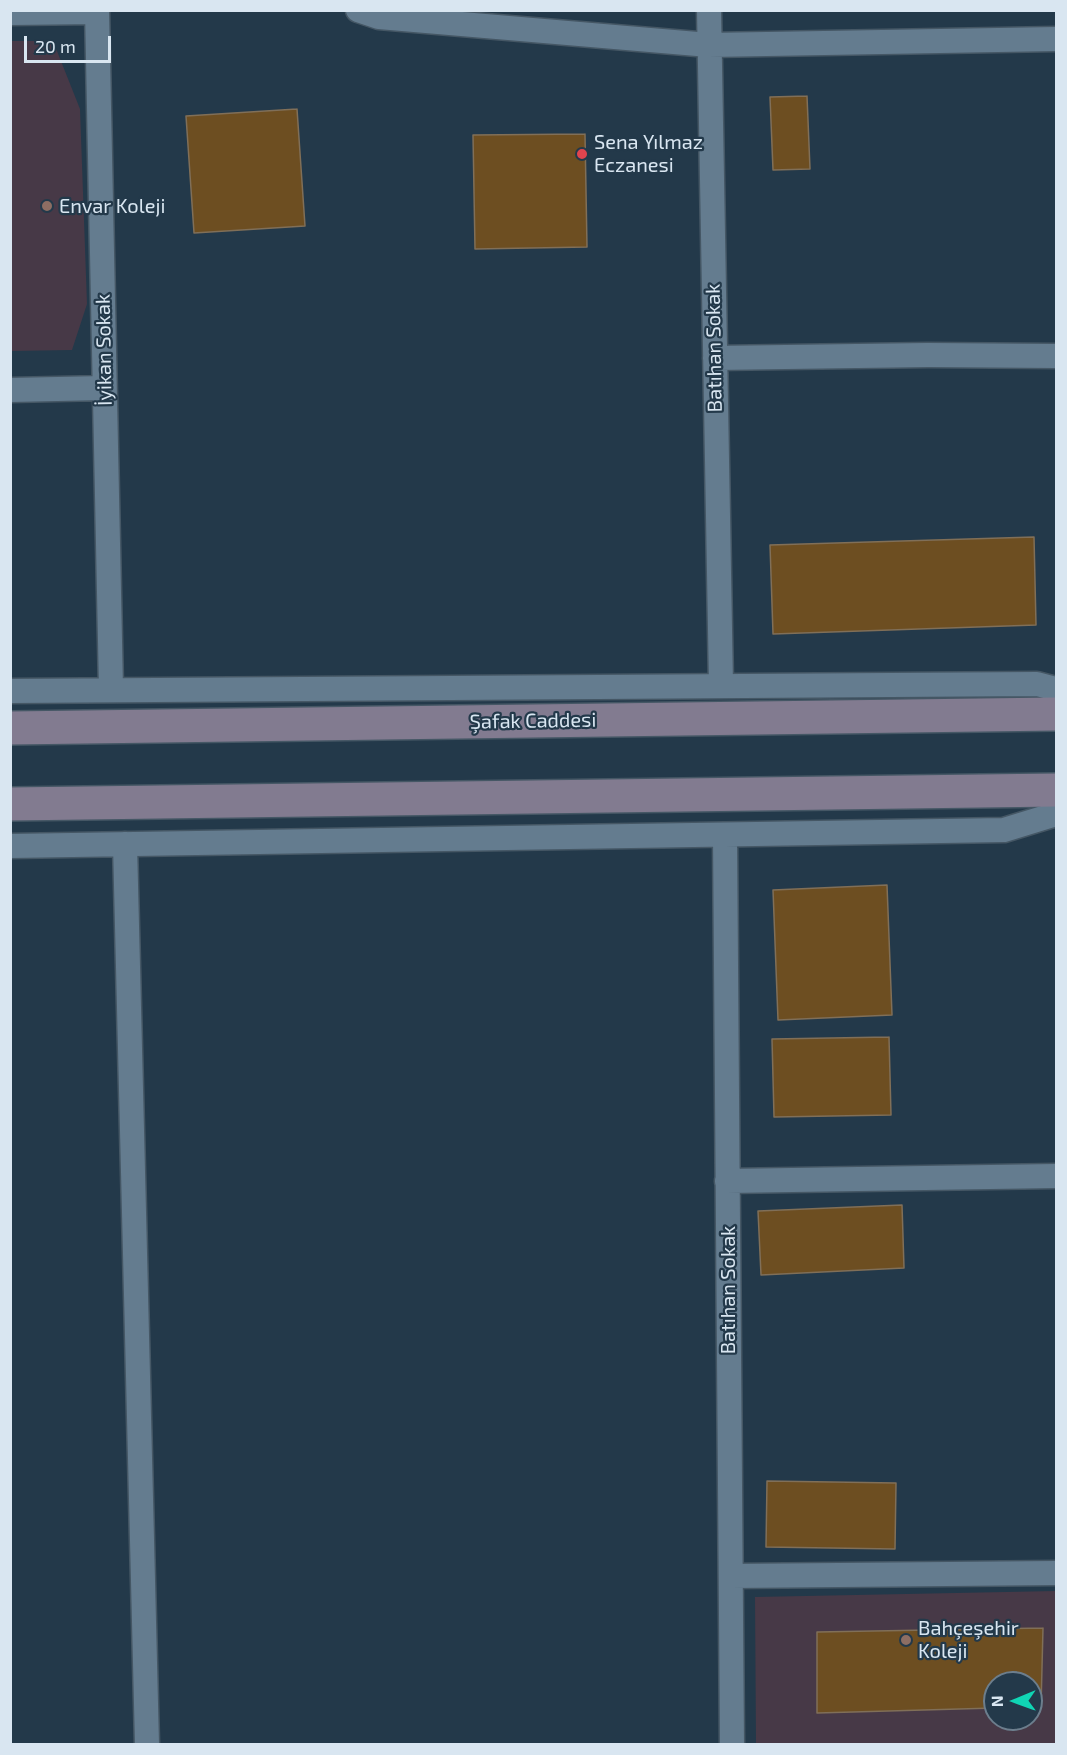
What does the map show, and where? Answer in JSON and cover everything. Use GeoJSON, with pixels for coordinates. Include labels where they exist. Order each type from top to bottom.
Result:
{"type":"FeatureCollection","features":[{"type":"Feature","properties":{"kind":"main road","name":"Şafak Caddesi"},"geometry":{"type":"LineString","coordinates":[[10,728],[1056,714]]}},
{"type":"Feature","properties":{"kind":"main road"},"geometry":{"type":"LineString","coordinates":[[10,804],[1056,790]]}},
{"type":"Feature","properties":{"kind":"street"},"geometry":{"type":"LineString","coordinates":[[358,10],[379,17],[709,45],[1056,39]]}},
{"type":"Feature","properties":{"kind":"street","name":"Batıhan Sokak"},"geometry":{"type":"LineString","coordinates":[[708,10],[721,685]]}},
{"type":"Feature","properties":{"kind":"street"},"geometry":{"type":"LineString","coordinates":[[10,13],[97,11]]}},
{"type":"Feature","properties":{"kind":"street","name":"İyikan Sokak"},"geometry":{"type":"LineString","coordinates":[[97,11],[111,689]]}},
{"type":"Feature","properties":{"kind":"street"},"geometry":{"type":"LineString","coordinates":[[715,358],[1056,356]]}},
{"type":"Feature","properties":{"kind":"street"},"geometry":{"type":"LineString","coordinates":[[10,390],[104,388]]}},
{"type":"Feature","properties":{"kind":"street"},"geometry":{"type":"LineString","coordinates":[[10,691],[1037,684],[1056,689]]}},
{"type":"Feature","properties":{"kind":"street"},"geometry":{"type":"LineString","coordinates":[[10,846],[1004,830],[1056,814]]}},
{"type":"Feature","properties":{"kind":"street","name":"Batıhan Sokak"},"geometry":{"type":"LineString","coordinates":[[725,835],[732,1744]]}},
{"type":"Feature","properties":{"kind":"street"},"geometry":{"type":"LineString","coordinates":[[125,844],[147,1744]]}},
{"type":"Feature","properties":{"kind":"street"},"geometry":{"type":"LineString","coordinates":[[728,1181],[1056,1176]]}},
{"type":"Feature","properties":{"kind":"street"},"geometry":{"type":"LineString","coordinates":[[730,1576],[1056,1573]]}},
{"type":"Feature","properties":{"kind":"shaded area","name":"Envar Koleji"},"geometry":{"type":"Polygon","coordinates":[[[11,41],[53,41],[80,109],[87,304],[72,350],[11,351],[11,41]]]}},
{"type":"Feature","properties":{"kind":"shaded area","name":"Bahçeşehir Koleji"},"geometry":{"type":"Polygon","coordinates":[[[1056,1591],[1056,1744],[756,1744],[755,1597],[1056,1591]]]}},
{"type":"Feature","properties":{"kind":"building"},"geometry":{"type":"Polygon","coordinates":[[[807,96],[810,169],[773,170],[770,97],[807,96]]]}},
{"type":"Feature","properties":{"kind":"building"},"geometry":{"type":"Polygon","coordinates":[[[297,109],[305,226],[194,233],[186,116],[297,109]]]}},
{"type":"Feature","properties":{"kind":"building"},"geometry":{"type":"Polygon","coordinates":[[[585,134],[587,247],[475,249],[473,135],[585,134]]]}},
{"type":"Feature","properties":{"kind":"building"},"geometry":{"type":"Polygon","coordinates":[[[1034,537],[1036,625],[773,634],[770,545],[1034,537]]]}},
{"type":"Feature","properties":{"kind":"building"},"geometry":{"type":"Polygon","coordinates":[[[887,885],[892,1015],[778,1020],[773,890],[887,885]]]}},
{"type":"Feature","properties":{"kind":"building"},"geometry":{"type":"Polygon","coordinates":[[[889,1037],[891,1115],[774,1117],[772,1039],[889,1037]]]}},
{"type":"Feature","properties":{"kind":"building"},"geometry":{"type":"Polygon","coordinates":[[[902,1205],[904,1268],[761,1275],[758,1211],[902,1205]]]}},
{"type":"Feature","properties":{"kind":"building"},"geometry":{"type":"Polygon","coordinates":[[[767,1481],[896,1483],[895,1549],[766,1547],[767,1481]]]}},
{"type":"Feature","properties":{"kind":"building"},"geometry":{"type":"Polygon","coordinates":[[[1043,1628],[1042,1671],[983,1671],[983,1708],[817,1713],[817,1632],[1043,1628]]]}},
{"type":"Feature","properties":{"kind":"place","name":"Sena Yılmaz Eczanesi"},"geometry":{"type":"Point","coordinates":[582,154]}},
{"type":"Feature","properties":{"kind":"place","name":"Envar Koleji"},"geometry":{"type":"Point","coordinates":[47,206]}},
{"type":"Feature","properties":{"kind":"place","name":"Bahçeşehir Koleji"},"geometry":{"type":"Point","coordinates":[906,1640]}}]}
